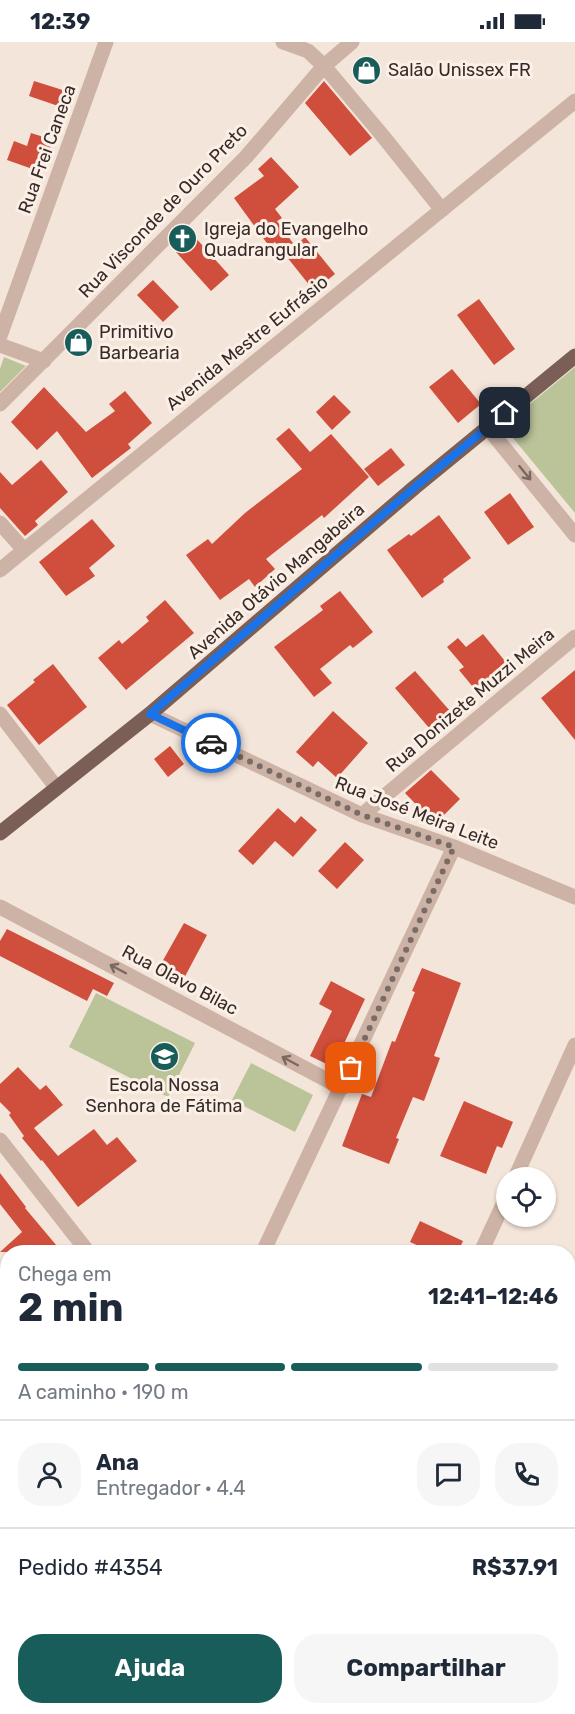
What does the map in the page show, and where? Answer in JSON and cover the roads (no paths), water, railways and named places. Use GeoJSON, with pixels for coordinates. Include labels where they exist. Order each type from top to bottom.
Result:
{"type":"FeatureCollection","features":[{"type":"Feature","properties":{"kind":"main road","name":"Avenida Otávio Mangabeira"},"geometry":{"type":"LineString","coordinates":[[0,833],[150,714],[415,487],[575,356]]}},
{"type":"Feature","properties":{"kind":"street","name":"Rua Frei Caneca"},"geometry":{"type":"LineString","coordinates":[[0,336],[106,42]]}},
{"type":"Feature","properties":{"kind":"street"},"geometry":{"type":"LineString","coordinates":[[283,42],[310,46],[442,210]]}},
{"type":"Feature","properties":{"kind":"street","name":"Rua Visconde de Ouro Preto"},"geometry":{"type":"LineString","coordinates":[[0,404],[246,157],[324,66],[352,42]]}},
{"type":"Feature","properties":{"kind":"street","name":"Avenida Mestre Eufrásio"},"geometry":{"type":"LineString","coordinates":[[0,570],[575,101]]}},
{"type":"Feature","properties":{"kind":"street"},"geometry":{"type":"LineString","coordinates":[[0,345],[44,361]]}},
{"type":"Feature","properties":{"kind":"street"},"geometry":{"type":"LineString","coordinates":[[488,428],[575,535]]}},
{"type":"Feature","properties":{"kind":"street"},"geometry":{"type":"LineString","coordinates":[[0,523],[24,550]]}},
{"type":"Feature","properties":{"kind":"street","name":"Rua Donizete Muzzi Meira"},"geometry":{"type":"LineString","coordinates":[[362,815],[575,637]]}},
{"type":"Feature","properties":{"kind":"street"},"geometry":{"type":"LineString","coordinates":[[0,714],[56,787]]}},
{"type":"Feature","properties":{"kind":"street","name":"Rua José Meira Leite"},"geometry":{"type":"LineString","coordinates":[[150,714],[362,815],[572,892]]}},
{"type":"Feature","properties":{"kind":"street"},"geometry":{"type":"LineString","coordinates":[[266,1245],[454,847]]}},
{"type":"Feature","properties":{"kind":"street","name":"Rua Olavo Bilac"},"geometry":{"type":"LineString","coordinates":[[0,907],[342,1088]]}},
{"type":"Feature","properties":{"kind":"street"},"geometry":{"type":"LineString","coordinates":[[520,1167],[575,1045]]}},
{"type":"Feature","properties":{"kind":"street"},"geometry":{"type":"LineString","coordinates":[[0,1140],[82,1245]]}},
{"type":"Feature","properties":{"kind":"street"},"geometry":{"type":"LineString","coordinates":[[484,1245],[496,1220]]}},
{"type":"Feature","properties":{"kind":"place","name":"Salão Unissex FR"},"geometry":{"type":"Point","coordinates":[367,70]}},
{"type":"Feature","properties":{"kind":"place","name":"Igreja do Evangelho Quadrangular"},"geometry":{"type":"Point","coordinates":[183,239]}},
{"type":"Feature","properties":{"kind":"place","name":"Primitivo Barbearia"},"geometry":{"type":"Point","coordinates":[78,342]}},
{"type":"Feature","properties":{"kind":"place","name":"Escola Nossa Senhora de Fátima"},"geometry":{"type":"Point","coordinates":[164,1056]}}]}
